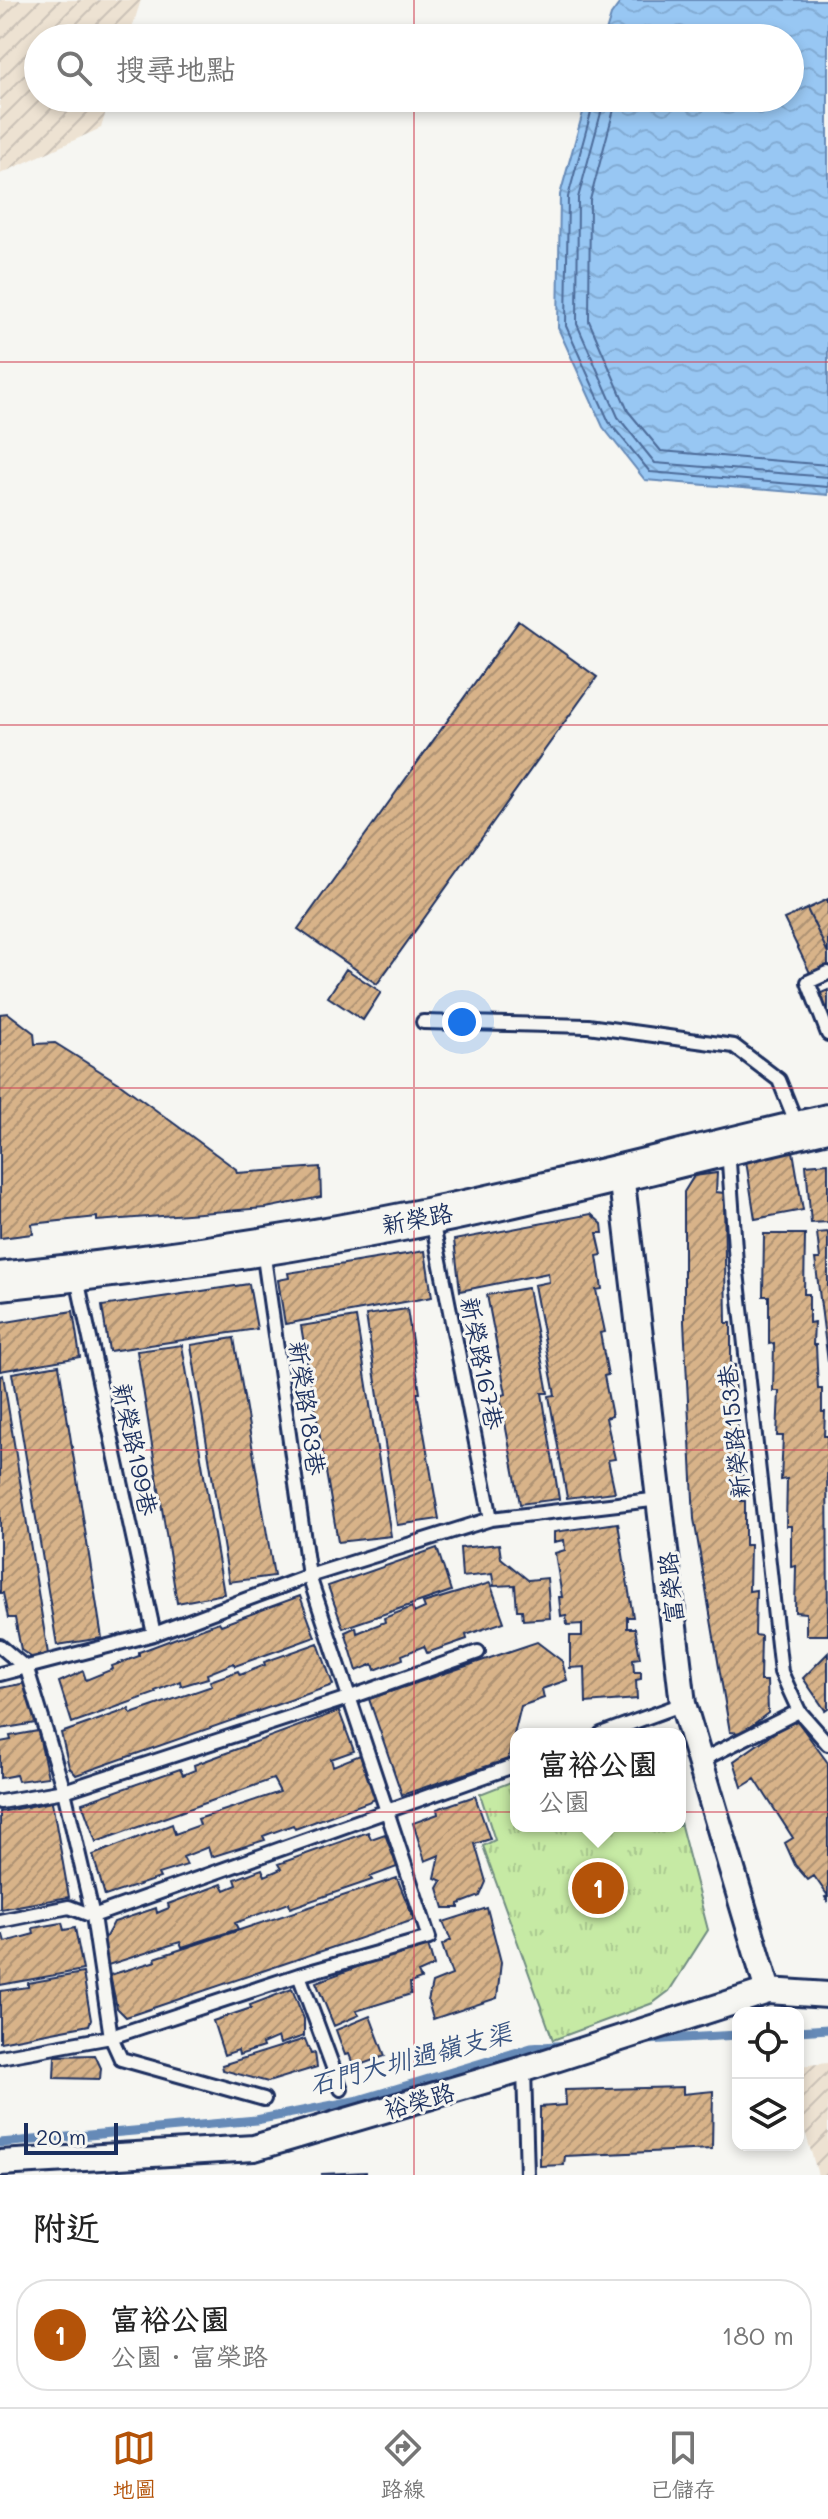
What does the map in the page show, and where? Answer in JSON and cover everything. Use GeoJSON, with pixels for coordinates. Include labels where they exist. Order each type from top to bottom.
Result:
{"type":"FeatureCollection","features":[{"type":"Feature","properties":{"kind":"street","name":"新榮路"},"geometry":{"type":"LineString","coordinates":[[0,1281],[262,1247],[431,1217],[814,1126]]}},
{"type":"Feature","properties":{"kind":"street","name":"富榮路"},"geometry":{"type":"LineString","coordinates":[[621,1174],[683,1704],[768,1991]]}},
{"type":"Feature","properties":{"kind":"street","name":"裕榮路"},"geometry":{"type":"LineString","coordinates":[[0,2163],[254,2148],[524,2069],[768,1991],[828,1995]]}},
{"type":"Feature","properties":{"kind":"lane"},"geometry":{"type":"LineString","coordinates":[[828,973],[808,982],[828,1034]]}},
{"type":"Feature","properties":{"kind":"lane"},"geometry":{"type":"LineString","coordinates":[[423,1022],[588,1026],[734,1046],[779,1080],[814,1126]]}},
{"type":"Feature","properties":{"kind":"lane","name":"新榮路153巷"},"geometry":{"type":"LineString","coordinates":[[728,1145],[736,1263],[781,1672],[799,1711],[828,1744]]}},
{"type":"Feature","properties":{"kind":"lane","name":"新榮路167巷"},"geometry":{"type":"LineString","coordinates":[[431,1217],[491,1519]]}},
{"type":"Feature","properties":{"kind":"lane","name":"新榮路183巷"},"geometry":{"type":"LineString","coordinates":[[262,1247],[309,1576],[429,1938],[299,1975]]}},
{"type":"Feature","properties":{"kind":"lane","name":"新榮路199巷"},"geometry":{"type":"LineString","coordinates":[[76,1273],[154,1634]]}},
{"type":"Feature","properties":{"kind":"lane"},"geometry":{"type":"LineString","coordinates":[[0,1674],[154,1634],[309,1576],[491,1519],[660,1499]]}},
{"type":"Feature","properties":{"kind":"lane"},"geometry":{"type":"LineString","coordinates":[[0,1646],[27,1669],[64,1791],[93,1916],[111,2037],[121,2059],[264,2099]]}},
{"type":"Feature","properties":{"kind":"lane"},"geometry":{"type":"LineString","coordinates":[[0,1802],[64,1791],[478,1652]]}},
{"type":"Feature","properties":{"kind":"lane"},"geometry":{"type":"LineString","coordinates":[[617,1728],[683,1704]]}},
{"type":"Feature","properties":{"kind":"lane"},"geometry":{"type":"LineString","coordinates":[[700,1761],[799,1711]]}},
{"type":"Feature","properties":{"kind":"lane"},"geometry":{"type":"LineString","coordinates":[[0,1921],[69,1907],[93,1916],[510,1767]]}},
{"type":"Feature","properties":{"kind":"lane"},"geometry":{"type":"LineString","coordinates":[[0,2057],[111,2037],[299,1975],[341,2089]]}},
{"type":"Feature","properties":{"kind":"lane"},"geometry":{"type":"LineString","coordinates":[[524,2069],[527,2175]]}},
{"type":"Feature","properties":{"kind":"shaded area"},"geometry":{"type":"Polygon","coordinates":[[[0,0],[141,0],[133,24],[24,24],[24,112],[106,112],[101,128],[0,174],[0,0]]]}},
{"type":"Feature","properties":{"kind":"shaded area"},"geometry":{"type":"Polygon","coordinates":[[[828,2063],[828,2175],[818,2175],[804,2128],[804,2065],[828,2063]]]}},
{"type":"Feature","properties":{"kind":"green space"},"geometry":{"type":"Polygon","coordinates":[[[510,1782],[510,1832],[683,1832],[708,1930],[669,1991],[653,2003],[553,2040],[483,1846],[495,1840],[480,1794],[510,1782]]]}},
{"type":"Feature","properties":{"kind":"water"},"geometry":{"type":"Polygon","coordinates":[[[622,0],[828,0],[828,495],[645,480],[603,427],[558,328],[560,195],[583,112],[804,112],[804,24],[608,24],[622,0]]]}},
{"type":"Feature","properties":{"kind":"building"},"geometry":{"type":"Polygon","coordinates":[[[519,621],[597,677],[377,984],[298,929],[519,621]]]}},
{"type":"Feature","properties":{"kind":"building"},"geometry":{"type":"Polygon","coordinates":[[[828,899],[828,953],[807,909],[828,899]]]}},
{"type":"Feature","properties":{"kind":"building"},"geometry":{"type":"Polygon","coordinates":[[[807,909],[828,953],[828,967],[811,975],[784,919],[807,909]]]}},
{"type":"Feature","properties":{"kind":"building"},"geometry":{"type":"Polygon","coordinates":[[[346,969],[381,992],[363,1020],[328,997],[346,969]]]}},
{"type":"Feature","properties":{"kind":"building"},"geometry":{"type":"Polygon","coordinates":[[[828,990],[828,1013],[819,994],[828,990]]]}},
{"type":"Feature","properties":{"kind":"building"},"geometry":{"type":"Polygon","coordinates":[[[8,1013],[34,1033],[35,1044],[55,1043],[119,1083],[236,1169],[237,1173],[320,1167],[321,1197],[266,1208],[97,1221],[97,1217],[32,1224],[33,1234],[0,1238],[0,1014],[8,1013]]]}},
{"type":"Feature","properties":{"kind":"building"},"geometry":{"type":"Polygon","coordinates":[[[793,1151],[803,1210],[755,1219],[746,1161],[793,1151]]]}},
{"type":"Feature","properties":{"kind":"building"},"geometry":{"type":"Polygon","coordinates":[[[828,1163],[828,1222],[811,1223],[806,1165],[828,1163]]]}},
{"type":"Feature","properties":{"kind":"building"},"geometry":{"type":"Polygon","coordinates":[[[717,1173],[716,1192],[724,1193],[726,1323],[731,1323],[731,1365],[735,1365],[734,1414],[738,1414],[736,1458],[743,1459],[741,1501],[745,1501],[745,1545],[750,1545],[749,1591],[756,1590],[755,1635],[761,1636],[760,1681],[767,1681],[768,1713],[742,1733],[730,1732],[694,1519],[684,1322],[684,1192],[694,1176],[717,1173]]]}},
{"type":"Feature","properties":{"kind":"building"},"geometry":{"type":"Polygon","coordinates":[[[591,1214],[602,1224],[603,1233],[597,1233],[602,1255],[597,1256],[602,1289],[596,1290],[605,1332],[600,1333],[612,1416],[606,1418],[615,1459],[608,1460],[615,1492],[567,1498],[549,1396],[555,1395],[534,1285],[549,1282],[548,1273],[460,1291],[454,1240],[591,1214]]]}},
{"type":"Feature","properties":{"kind":"building"},"geometry":{"type":"Polygon","coordinates":[[[828,1232],[828,1362],[815,1259],[820,1259],[817,1233],[828,1232]]]}},
{"type":"Feature","properties":{"kind":"building"},"geometry":{"type":"Polygon","coordinates":[[[764,1234],[805,1234],[804,1294],[809,1294],[809,1323],[814,1322],[818,1389],[822,1389],[824,1436],[827,1436],[828,1635],[806,1635],[806,1613],[795,1612],[796,1566],[791,1567],[791,1526],[786,1526],[787,1479],[781,1480],[783,1436],[777,1436],[779,1391],[773,1391],[774,1343],[769,1344],[769,1296],[763,1296],[764,1234]]]}},
{"type":"Feature","properties":{"kind":"building"},"geometry":{"type":"Polygon","coordinates":[[[425,1251],[432,1297],[285,1324],[278,1280],[289,1278],[288,1273],[425,1251]]]}},
{"type":"Feature","properties":{"kind":"building"},"geometry":{"type":"Polygon","coordinates":[[[249,1284],[257,1329],[109,1351],[102,1306],[249,1284]]]}},
{"type":"Feature","properties":{"kind":"building"},"geometry":{"type":"Polygon","coordinates":[[[528,1288],[548,1393],[542,1393],[559,1499],[520,1504],[500,1396],[506,1394],[487,1295],[528,1288]]]}},
{"type":"Feature","properties":{"kind":"building"},"geometry":{"type":"Polygon","coordinates":[[[407,1309],[420,1393],[417,1393],[439,1519],[397,1525],[366,1315],[407,1309]]]}},
{"type":"Feature","properties":{"kind":"building"},"geometry":{"type":"Polygon","coordinates":[[[73,1311],[80,1357],[0,1371],[0,1323],[73,1311]]]}},
{"type":"Feature","properties":{"kind":"building"},"geometry":{"type":"Polygon","coordinates":[[[356,1317],[391,1536],[338,1542],[301,1326],[356,1317]]]}},
{"type":"Feature","properties":{"kind":"building"},"geometry":{"type":"Polygon","coordinates":[[[234,1338],[274,1576],[229,1582],[191,1345],[234,1338]]]}},
{"type":"Feature","properties":{"kind":"building"},"geometry":{"type":"Polygon","coordinates":[[[182,1345],[224,1594],[177,1603],[137,1351],[182,1345]]]}},
{"type":"Feature","properties":{"kind":"building"},"geometry":{"type":"Polygon","coordinates":[[[59,1365],[102,1638],[57,1645],[12,1373],[59,1365]]]}},
{"type":"Feature","properties":{"kind":"building"},"geometry":{"type":"Polygon","coordinates":[[[3,1375],[48,1654],[31,1657],[21,1650],[15,1618],[8,1618],[3,1593],[0,1593],[0,1376],[3,1375]]]}},
{"type":"Feature","properties":{"kind":"building"},"geometry":{"type":"Polygon","coordinates":[[[618,1523],[633,1617],[627,1617],[627,1628],[635,1628],[640,1658],[633,1659],[634,1672],[641,1672],[641,1679],[636,1680],[637,1699],[586,1703],[585,1667],[570,1668],[570,1636],[582,1636],[582,1624],[567,1625],[566,1615],[561,1616],[559,1597],[562,1597],[555,1553],[565,1550],[564,1540],[554,1542],[554,1532],[618,1523]]]}},
{"type":"Feature","properties":{"kind":"building"},"geometry":{"type":"Polygon","coordinates":[[[499,1544],[501,1558],[528,1580],[547,1578],[550,1618],[523,1620],[522,1610],[517,1610],[515,1585],[494,1586],[492,1574],[462,1577],[460,1548],[499,1544]]]}},
{"type":"Feature","properties":{"kind":"building"},"geometry":{"type":"Polygon","coordinates":[[[437,1548],[451,1591],[343,1628],[328,1586],[437,1548]]]}},
{"type":"Feature","properties":{"kind":"building"},"geometry":{"type":"Polygon","coordinates":[[[490,1583],[504,1622],[427,1653],[424,1646],[402,1655],[403,1659],[375,1670],[373,1664],[357,1671],[345,1632],[356,1627],[357,1633],[412,1607],[414,1613],[425,1608],[423,1603],[490,1583]]]}},
{"type":"Feature","properties":{"kind":"building"},"geometry":{"type":"Polygon","coordinates":[[[300,1596],[315,1637],[235,1666],[234,1663],[207,1674],[208,1678],[181,1686],[180,1681],[156,1693],[72,1723],[59,1682],[83,1671],[86,1680],[139,1656],[139,1652],[300,1596]]]}},
{"type":"Feature","properties":{"kind":"building"},"geometry":{"type":"Polygon","coordinates":[[[537,1642],[562,1661],[567,1680],[542,1689],[544,1698],[521,1706],[516,1728],[510,1728],[508,1759],[402,1795],[369,1699],[537,1642]]]}},
{"type":"Feature","properties":{"kind":"building"},"geometry":{"type":"Polygon","coordinates":[[[318,1643],[333,1685],[76,1775],[69,1767],[61,1733],[129,1709],[131,1714],[212,1686],[210,1681],[238,1671],[240,1675],[265,1665],[264,1662],[318,1643]]]}},
{"type":"Feature","properties":{"kind":"building"},"geometry":{"type":"Polygon","coordinates":[[[828,1653],[828,1708],[825,1710],[803,1678],[828,1653]]]}},
{"type":"Feature","properties":{"kind":"building"},"geometry":{"type":"Polygon","coordinates":[[[26,1683],[27,1692],[32,1692],[36,1723],[0,1729],[0,1688],[26,1683]]]}},
{"type":"Feature","properties":{"kind":"building"},"geometry":{"type":"Polygon","coordinates":[[[339,1711],[354,1751],[331,1759],[333,1766],[360,1755],[376,1799],[295,1829],[293,1825],[263,1836],[265,1840],[211,1857],[208,1847],[183,1857],[187,1865],[158,1874],[160,1878],[105,1896],[93,1855],[172,1824],[175,1834],[200,1825],[198,1819],[280,1792],[273,1779],[96,1842],[82,1803],[180,1769],[183,1775],[195,1770],[194,1765],[339,1711]]]}},
{"type":"Feature","properties":{"kind":"building"},"geometry":{"type":"Polygon","coordinates":[[[795,1718],[828,1763],[828,1896],[814,1876],[808,1880],[795,1865],[785,1843],[793,1838],[755,1779],[742,1787],[734,1761],[795,1718]]]}},
{"type":"Feature","properties":{"kind":"building"},"geometry":{"type":"Polygon","coordinates":[[[38,1731],[48,1777],[18,1781],[16,1775],[0,1778],[0,1742],[11,1740],[10,1736],[38,1731]]]}},
{"type":"Feature","properties":{"kind":"building"},"geometry":{"type":"Polygon","coordinates":[[[475,1796],[490,1839],[475,1844],[486,1882],[480,1896],[459,1904],[459,1908],[444,1908],[438,1888],[442,1881],[435,1878],[440,1855],[425,1861],[413,1823],[438,1814],[437,1809],[475,1796]]]}},
{"type":"Feature","properties":{"kind":"building"},"geometry":{"type":"Polygon","coordinates":[[[52,1802],[69,1897],[0,1909],[0,1812],[52,1802]]]}},
{"type":"Feature","properties":{"kind":"building"},"geometry":{"type":"Polygon","coordinates":[[[368,1832],[371,1839],[385,1834],[397,1867],[370,1877],[372,1880],[290,1908],[289,1903],[235,1923],[238,1929],[182,1947],[180,1942],[108,1965],[103,1942],[114,1922],[156,1908],[157,1913],[169,1908],[168,1904],[222,1884],[225,1890],[237,1885],[235,1879],[262,1869],[265,1876],[281,1869],[278,1864],[368,1832]]]}},
{"type":"Feature","properties":{"kind":"building"},"geometry":{"type":"Polygon","coordinates":[[[397,1878],[414,1920],[126,2017],[117,2008],[110,1975],[397,1878]]]}},
{"type":"Feature","properties":{"kind":"building"},"geometry":{"type":"Polygon","coordinates":[[[487,1908],[501,1962],[497,1998],[433,2019],[428,2001],[432,1983],[452,1975],[442,1945],[451,1940],[443,1922],[487,1908]]]}},
{"type":"Feature","properties":{"kind":"building"},"geometry":{"type":"Polygon","coordinates":[[[62,1923],[64,1930],[75,1928],[83,1970],[0,1985],[0,1936],[3,1935],[5,1942],[34,1934],[33,1928],[62,1923]]]}},
{"type":"Feature","properties":{"kind":"building"},"geometry":{"type":"Polygon","coordinates":[[[427,1942],[434,1966],[418,1973],[421,1979],[410,1983],[411,1994],[356,2011],[359,2015],[334,2026],[316,1982],[427,1942]]]}},
{"type":"Feature","properties":{"kind":"building"},"geometry":{"type":"Polygon","coordinates":[[[83,1973],[91,2020],[89,2025],[0,2042],[0,1991],[83,1973]]]}},
{"type":"Feature","properties":{"kind":"building"},"geometry":{"type":"Polygon","coordinates":[[[292,1989],[304,2019],[304,2036],[280,2044],[278,2037],[262,2044],[263,2047],[239,2055],[238,2050],[224,2055],[213,2021],[292,1989]]]}},
{"type":"Feature","properties":{"kind":"building"},"geometry":{"type":"Polygon","coordinates":[[[370,2016],[385,2056],[354,2067],[349,2054],[345,2055],[336,2030],[370,2016]]]}},
{"type":"Feature","properties":{"kind":"building"},"geometry":{"type":"Polygon","coordinates":[[[305,2039],[311,2054],[315,2053],[317,2067],[268,2082],[223,2070],[222,2065],[305,2039]]]}},
{"type":"Feature","properties":{"kind":"building"},"geometry":{"type":"Polygon","coordinates":[[[95,2055],[101,2068],[100,2079],[54,2078],[55,2056],[95,2055]]]}},
{"type":"Feature","properties":{"kind":"building"},"geometry":{"type":"Polygon","coordinates":[[[683,2087],[683,2094],[713,2091],[712,2149],[565,2156],[564,2165],[540,2166],[540,2107],[566,2105],[565,2090],[683,2087]]]}},
{"type":"Feature","properties":{"kind":"building"},"geometry":{"type":"Polygon","coordinates":[[[366,2172],[366,2175],[321,2174],[366,2172]]]}},
{"type":"Feature","properties":{"kind":"waterway","name":"石門大圳過嶺支渠"},"geometry":{"type":"LineString","coordinates":[[804,2031],[828,2029]]}},
{"type":"Feature","properties":{"kind":"waterway","name":"石門大圳過嶺支渠"},"geometry":{"type":"LineString","coordinates":[[646,2040],[732,2035]]}},
{"type":"Feature","properties":{"kind":"waterway","name":"石門大圳過嶺支渠"},"geometry":{"type":"LineString","coordinates":[[0,2143],[256,2120],[359,2100],[531,2048],[567,2045]]}},
{"type":"Feature","properties":{"kind":"place","name":"富裕公園"},"geometry":{"type":"Point","coordinates":[598,1888]}}]}
